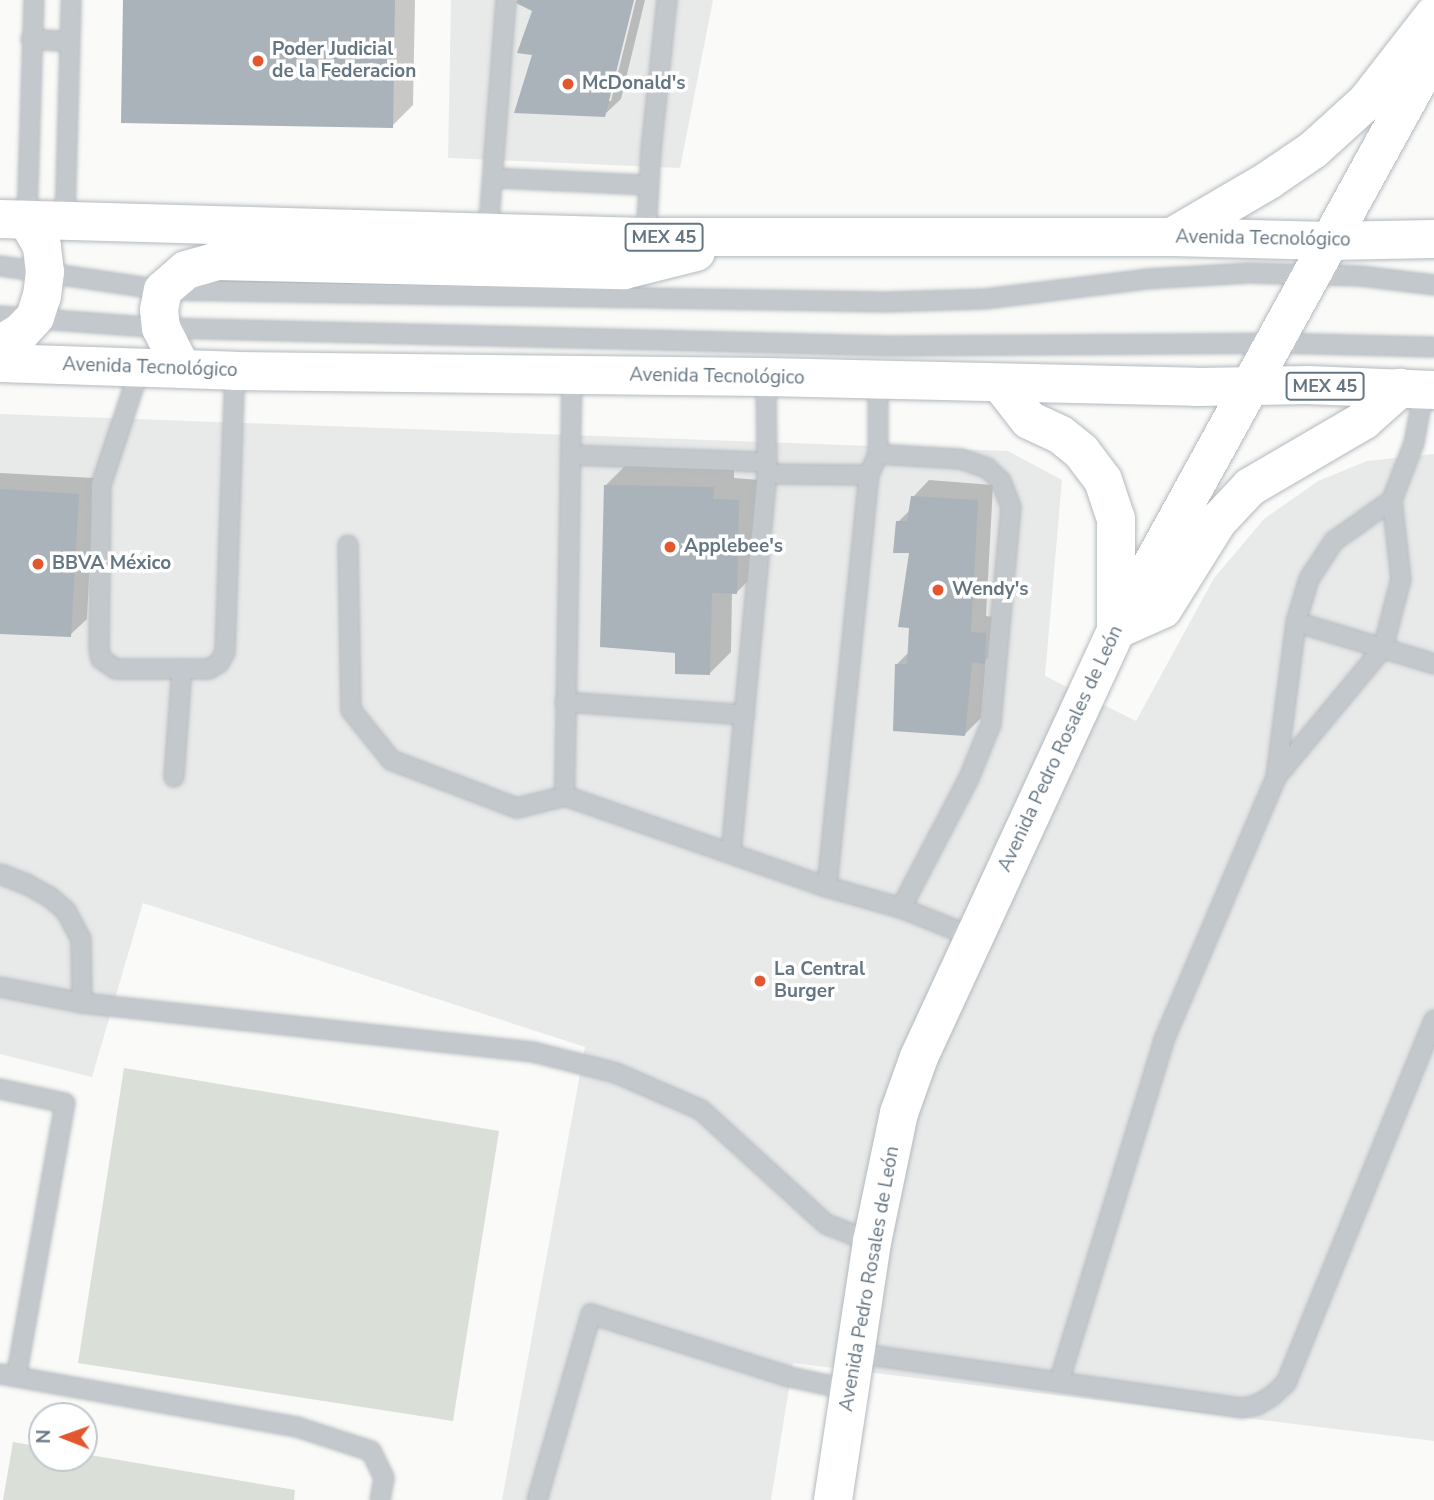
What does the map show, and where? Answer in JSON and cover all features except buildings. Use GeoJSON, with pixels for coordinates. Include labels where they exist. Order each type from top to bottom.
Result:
{"type":"FeatureCollection","features":[{"type":"Feature","properties":{"kind":"main road"},"geometry":{"type":"LineString","coordinates":[[1172,237],[1269,180],[1313,150],[1367,101],[1434,15]]}},
{"type":"Feature","properties":{"kind":"main road","name":"Avenida Pedro Rosales de León"},"geometry":{"type":"LineString","coordinates":[[833,1500],[872,1242],[900,1113],[919,1057],[1116,630],[1434,52]]}},
{"type":"Feature","properties":{"kind":"main road"},"geometry":{"type":"LineString","coordinates":[[0,345],[22,331],[18,317],[42,296],[45,272],[42,246],[13,219]]}},
{"type":"Feature","properties":{"kind":"main road","name":"Avenida Tecnológico"},"geometry":{"type":"LineString","coordinates":[[13,219],[646,237],[1172,237],[1329,241],[1434,239]]}},
{"type":"Feature","properties":{"kind":"main road"},"geometry":{"type":"LineString","coordinates":[[182,369],[162,328],[159,310],[163,290],[186,270],[217,261],[624,270],[750,238]]}},
{"type":"Feature","properties":{"kind":"main road","name":"Avenida Tecnológico"},"geometry":{"type":"LineString","coordinates":[[0,363],[235,371],[572,374],[1419,389]]}},
{"type":"Feature","properties":{"kind":"main road"},"geometry":{"type":"LineString","coordinates":[[1000,383],[1029,420],[1061,435],[1081,451],[1103,480],[1116,519],[1116,630],[1163,610],[1219,521],[1250,487],[1419,389]]}},
{"type":"Feature","properties":{"kind":"lane"},"geometry":{"type":"LineString","coordinates":[[13,219],[34,0]]}},
{"type":"Feature","properties":{"kind":"lane"},"geometry":{"type":"LineString","coordinates":[[65,221],[71,0]]}},
{"type":"Feature","properties":{"kind":"lane"},"geometry":{"type":"LineString","coordinates":[[488,234],[506,0]]}},
{"type":"Feature","properties":{"kind":"lane"},"geometry":{"type":"LineString","coordinates":[[646,237],[667,0]]}},
{"type":"Feature","properties":{"kind":"lane"},"geometry":{"type":"LineString","coordinates":[[32,40],[70,42]]}},
{"type":"Feature","properties":{"kind":"lane"},"geometry":{"type":"LineString","coordinates":[[493,178],[649,185]]}},
{"type":"Feature","properties":{"kind":"lane"},"geometry":{"type":"LineString","coordinates":[[0,266],[163,290],[886,302],[985,299],[1160,279],[1248,274],[1311,275],[1434,285]]}},
{"type":"Feature","properties":{"kind":"lane"},"geometry":{"type":"LineString","coordinates":[[18,317],[162,328],[890,346],[1274,343],[1434,347]]}},
{"type":"Feature","properties":{"kind":"lane"},"geometry":{"type":"LineString","coordinates":[[139,368],[102,485],[99,648],[101,659],[116,669],[209,669],[219,663],[225,652],[235,371]]}},
{"type":"Feature","properties":{"kind":"lane"},"geometry":{"type":"LineString","coordinates":[[565,796],[572,374]]}},
{"type":"Feature","properties":{"kind":"lane"},"geometry":{"type":"LineString","coordinates":[[731,853],[766,468],[766,377]]}},
{"type":"Feature","properties":{"kind":"lane"},"geometry":{"type":"LineString","coordinates":[[827,887],[869,475],[878,454],[878,380]]}},
{"type":"Feature","properties":{"kind":"lane"},"geometry":{"type":"LineString","coordinates":[[1276,778],[1383,649],[1401,579],[1392,500],[1414,443],[1419,389]]}},
{"type":"Feature","properties":{"kind":"lane"},"geometry":{"type":"LineString","coordinates":[[878,454],[961,459],[987,468],[1000,481],[1011,507],[991,724],[969,778],[901,908]]}},
{"type":"Feature","properties":{"kind":"lane"},"geometry":{"type":"LineString","coordinates":[[571,455],[869,475]]}},
{"type":"Feature","properties":{"kind":"lane"},"geometry":{"type":"LineString","coordinates":[[1059,1382],[1164,1040],[1276,778],[1296,622],[1310,579],[1334,541],[1392,500]]}},
{"type":"Feature","properties":{"kind":"lane"},"geometry":{"type":"LineString","coordinates":[[348,545],[351,710],[391,760],[517,808],[565,796],[827,887],[901,908],[973,937]]}},
{"type":"Feature","properties":{"kind":"lane"},"geometry":{"type":"LineString","coordinates":[[1296,622],[1434,664]]}},
{"type":"Feature","properties":{"kind":"lane"},"geometry":{"type":"LineString","coordinates":[[174,777],[182,669]]}},
{"type":"Feature","properties":{"kind":"lane"},"geometry":{"type":"LineString","coordinates":[[565,702],[745,715]]}},
{"type":"Feature","properties":{"kind":"lane"},"geometry":{"type":"LineString","coordinates":[[0,874],[28,885],[66,911],[81,939],[82,1003]]}},
{"type":"Feature","properties":{"kind":"lane"},"geometry":{"type":"LineString","coordinates":[[0,987],[82,1003],[533,1052],[616,1073],[701,1110],[825,1224],[872,1242]]}},
{"type":"Feature","properties":{"kind":"lane"},"geometry":{"type":"LineString","coordinates":[[537,1500],[591,1314],[790,1377],[852,1371],[1059,1382],[1242,1408],[1257,1405],[1286,1383],[1434,1020]]}},
{"type":"Feature","properties":{"kind":"lane"},"geometry":{"type":"LineString","coordinates":[[0,1089],[65,1103],[8,1375],[297,1427],[371,1451],[384,1478],[380,1500]]}},
{"type":"Feature","properties":{"kind":"shaded area"},"geometry":{"type":"Polygon","coordinates":[[[451,0],[713,0],[680,168],[448,158],[451,0]]]}},
{"type":"Feature","properties":{"kind":"shaded area"},"geometry":{"type":"Polygon","coordinates":[[[0,414],[1008,451],[1062,480],[1045,676],[1136,721],[1214,578],[1264,519],[1318,481],[1367,461],[1434,454],[1434,1441],[793,1363],[771,1500],[502,1500],[585,1047],[143,903],[92,1077],[0,1054],[0,414]]]}},
{"type":"Feature","properties":{"kind":"shaded area"},"geometry":{"type":"Polygon","coordinates":[[[124,1068],[499,1131],[453,1421],[78,1363],[124,1068]]]}},
{"type":"Feature","properties":{"kind":"shaded area"},"geometry":{"type":"Polygon","coordinates":[[[13,1442],[28,1445],[28,1472],[98,1472],[98,1456],[295,1490],[294,1500],[3,1500],[13,1442]]]}},
{"type":"Feature","properties":{"kind":"place","name":"Poder Judicial de la Federacion"},"geometry":{"type":"Point","coordinates":[258,61]}},
{"type":"Feature","properties":{"kind":"place","name":"McDonald's"},"geometry":{"type":"Point","coordinates":[568,84]}},
{"type":"Feature","properties":{"kind":"place","name":"Applebee's"},"geometry":{"type":"Point","coordinates":[670,547]}},
{"type":"Feature","properties":{"kind":"place","name":"BBVA México"},"geometry":{"type":"Point","coordinates":[38,564]}},
{"type":"Feature","properties":{"kind":"place","name":"Wendy's"},"geometry":{"type":"Point","coordinates":[938,590]}},
{"type":"Feature","properties":{"kind":"place","name":"La Central Burger"},"geometry":{"type":"Point","coordinates":[760,981]}}]}
